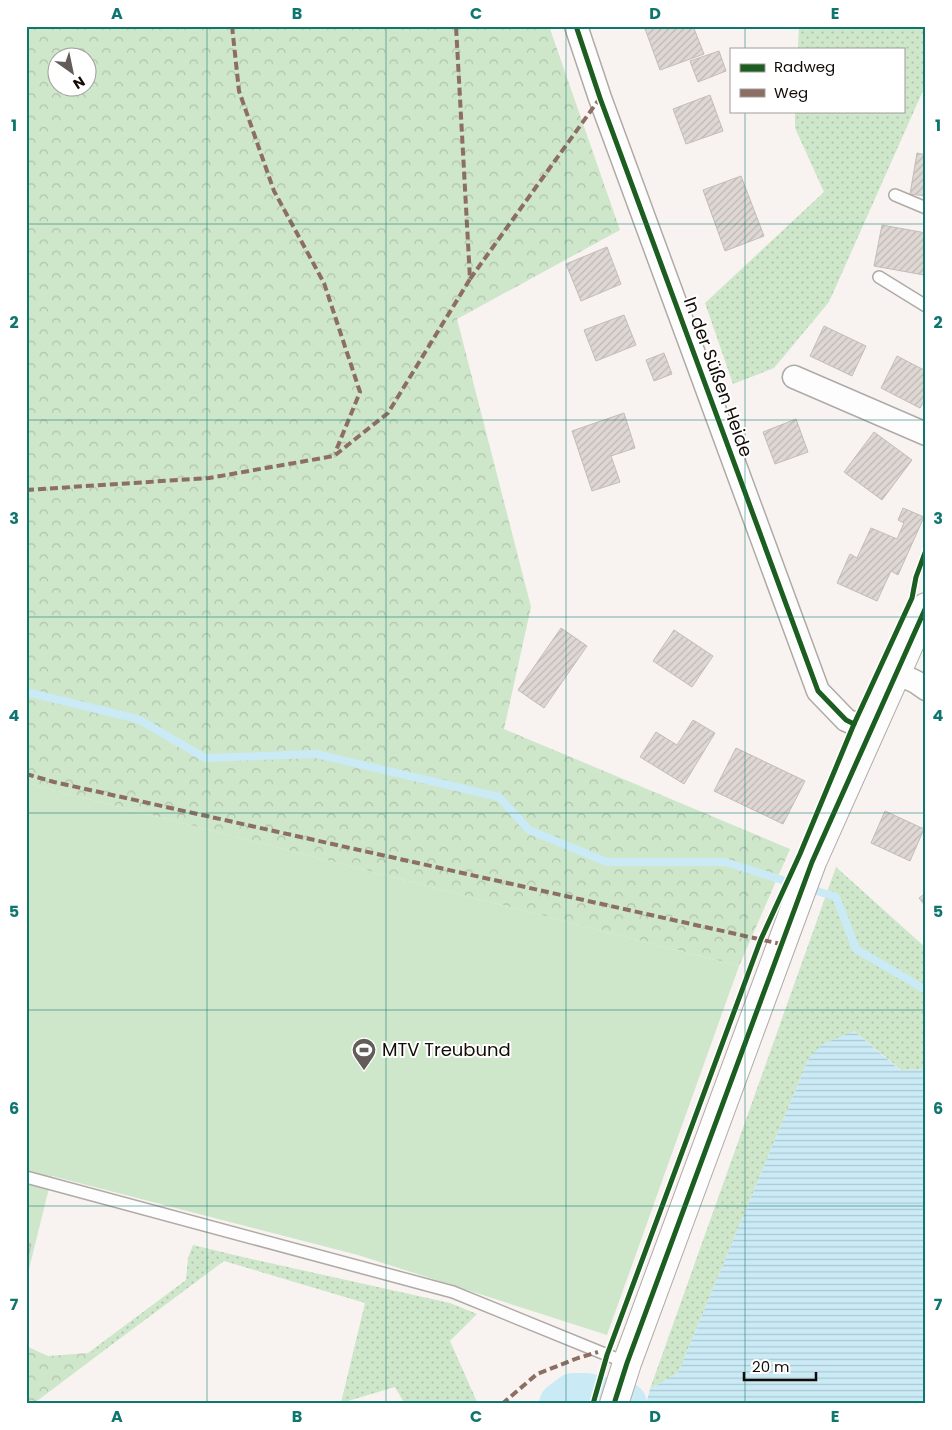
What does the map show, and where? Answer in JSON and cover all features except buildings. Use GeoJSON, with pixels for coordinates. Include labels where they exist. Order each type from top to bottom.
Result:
{"type":"FeatureCollection","features":[{"type":"Feature","properties":{"kind":"street","name":"In der Süßen Heide"},"geometry":{"type":"LineString","coordinates":[[576,26],[607,116],[818,691],[846,720],[871,731]]}},
{"type":"Feature","properties":{"kind":"street"},"geometry":{"type":"LineString","coordinates":[[794,377],[926,434]]}},
{"type":"Feature","properties":{"kind":"street"},"geometry":{"type":"LineString","coordinates":[[614,1404],[625,1368],[812,862],[926,607]]}},
{"type":"Feature","properties":{"kind":"street"},"geometry":{"type":"LineString","coordinates":[[897,673],[916,682],[926,690]]}},
{"type":"Feature","properties":{"kind":"lane"},"geometry":{"type":"LineString","coordinates":[[895,194],[926,208]]}},
{"type":"Feature","properties":{"kind":"lane"},"geometry":{"type":"LineString","coordinates":[[879,277],[926,306]]}},
{"type":"Feature","properties":{"kind":"lane"},"geometry":{"type":"LineString","coordinates":[[26,1177],[453,1292],[625,1368]]}},
{"type":"Feature","properties":{"kind":"green space"},"geometry":{"type":"Polygon","coordinates":[[[26,26],[549,26],[620,230],[457,319],[531,607],[504,729],[790,849],[739,966],[26,783],[26,26]]]}},
{"type":"Feature","properties":{"kind":"green space"},"geometry":{"type":"Polygon","coordinates":[[[799,26],[926,26],[926,84],[829,302],[774,368],[733,384],[705,303],[824,192],[795,128],[795,112],[904,112],[904,48],[798,48],[799,26]]]}},
{"type":"Feature","properties":{"kind":"green space","name":"MTV Treubund"},"geometry":{"type":"Polygon","coordinates":[[[26,783],[739,966],[607,1335],[358,1255],[52,1176],[26,1281],[26,783]]]}},
{"type":"Feature","properties":{"kind":"green space"},"geometry":{"type":"Polygon","coordinates":[[[836,867],[926,948],[926,1069],[901,1070],[854,1031],[809,1058],[678,1373],[650,1389],[836,867]]]}},
{"type":"Feature","properties":{"kind":"green space"},"geometry":{"type":"Polygon","coordinates":[[[193,1245],[450,1303],[477,1314],[450,1341],[478,1404],[405,1404],[395,1387],[341,1403],[365,1303],[224,1261],[102,1352],[88,1353],[186,1280],[188,1258],[193,1245]]]}},
{"type":"Feature","properties":{"kind":"green space"},"geometry":{"type":"Polygon","coordinates":[[[26,1346],[48,1356],[102,1352],[33,1404],[26,1404],[26,1346]]]}},
{"type":"Feature","properties":{"kind":"water"},"geometry":{"type":"Polygon","coordinates":[[[854,1031],[900,1070],[926,1069],[926,1404],[646,1404],[650,1389],[678,1373],[809,1058],[823,1044],[854,1031]]]}},
{"type":"Feature","properties":{"kind":"waterway"},"geometry":{"type":"LineString","coordinates":[[26,692],[138,719],[205,758],[316,754],[499,797],[529,830],[607,862],[725,862],[836,897],[856,949],[926,990]]}},
{"type":"Feature","properties":{"kind":"waterway"},"geometry":{"type":"LineString","coordinates":[[561,1404],[573,1395],[586,1395],[625,1404]]}},
{"type":"Feature","properties":{"kind":"marked path"},"geometry":{"type":"LineString","coordinates":[[232,26],[239,91],[274,191],[324,283],[360,392],[335,453]]}},
{"type":"Feature","properties":{"kind":"marked path"},"geometry":{"type":"LineString","coordinates":[[26,490],[209,478],[334,456],[388,413],[470,279],[456,26]]}},
{"type":"Feature","properties":{"kind":"marked path"},"geometry":{"type":"LineString","coordinates":[[470,279],[600,98]]}},
{"type":"Feature","properties":{"kind":"marked path"},"geometry":{"type":"LineString","coordinates":[[26,774],[54,782],[781,944]]}},
{"type":"Feature","properties":{"kind":"marked path"},"geometry":{"type":"LineString","coordinates":[[502,1404],[537,1374],[598,1352]]}},
{"type":"Feature","properties":{"kind":"cycle path"},"geometry":{"type":"LineString","coordinates":[[576,26],[600,98],[818,691],[846,720],[854,724]]}},
{"type":"Feature","properties":{"kind":"cycle path"},"geometry":{"type":"LineString","coordinates":[[593,1404],[607,1355],[761,939],[800,854],[854,724],[912,598],[916,577],[926,550]]}},
{"type":"Feature","properties":{"kind":"cycle path"},"geometry":{"type":"LineString","coordinates":[[614,1404],[627,1363],[812,862],[926,607]]}},
{"type":"Feature","properties":{"kind":"place","name":"MTV Treubund"},"geometry":{"type":"Point","coordinates":[364,1071]}}]}
